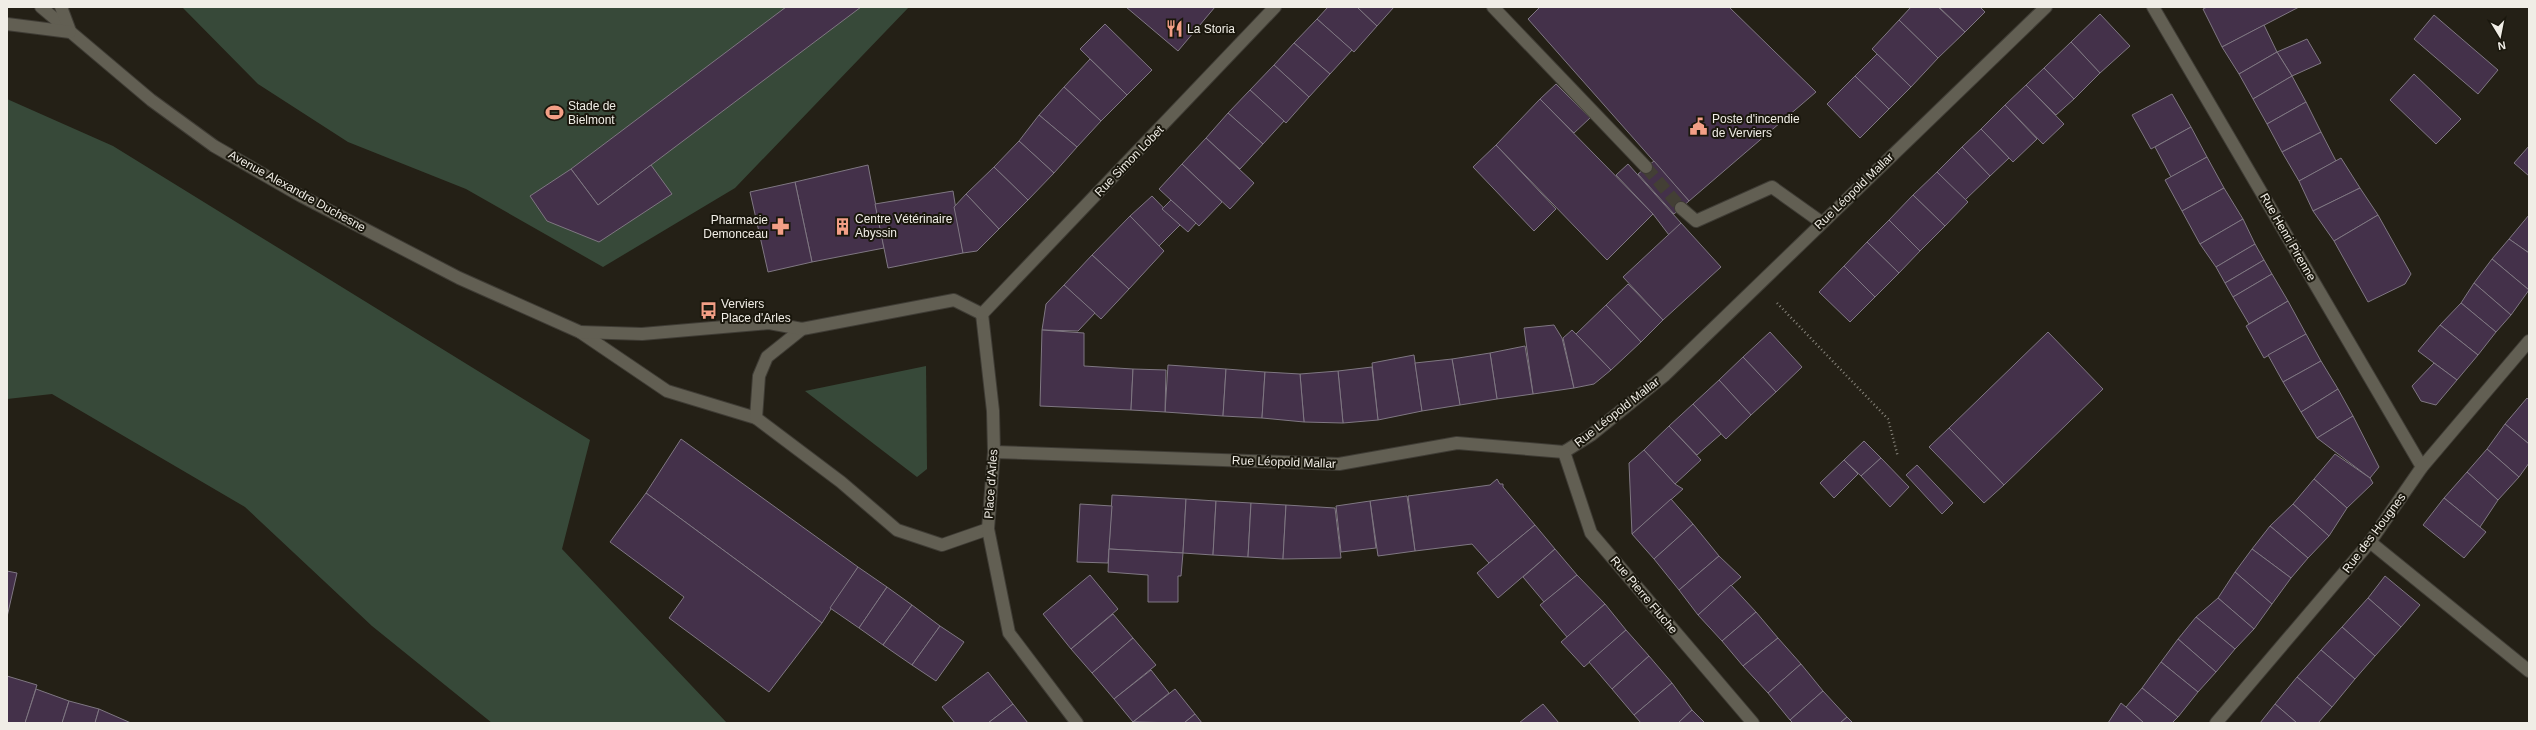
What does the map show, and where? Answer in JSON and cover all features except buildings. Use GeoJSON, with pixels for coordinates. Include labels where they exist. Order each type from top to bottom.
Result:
{"type":"FeatureCollection","features":[{"type":"Feature","properties":{"kind":"street","name":"Avenue Alexandre Duchesne"},"geometry":{"type":"LineString","coordinates":[[41,7],[151,100],[214,146],[301,196],[459,278],[580,332],[667,391],[756,418]]}},
{"type":"Feature","properties":{"kind":"street"},"geometry":{"type":"LineString","coordinates":[[7,24],[70,32],[61,7]]}},
{"type":"Feature","properties":{"kind":"street","name":"Rue Simon Lobet"},"geometry":{"type":"LineString","coordinates":[[982,314],[1275,7]]}},
{"type":"Feature","properties":{"kind":"street"},"geometry":{"type":"LineString","coordinates":[[1492,7],[1646,167]]}},
{"type":"Feature","properties":{"kind":"street","name":"Rue Léopold Mallar"},"geometry":{"type":"LineString","coordinates":[[994,452],[1339,464],[1458,444],[1564,452],[1591,434],[1665,375],[1821,222],[2046,7]]}},
{"type":"Feature","properties":{"kind":"street","name":"Rue Henri Pirenne"},"geometry":{"type":"LineString","coordinates":[[2153,7],[2422,468]]}},
{"type":"Feature","properties":{"kind":"street"},"geometry":{"type":"LineString","coordinates":[[1681,208],[1696,221],[1772,187],[1821,222]]}},
{"type":"Feature","properties":{"kind":"street"},"geometry":{"type":"LineString","coordinates":[[756,418],[759,376],[767,357],[802,329],[954,300],[982,314]]}},
{"type":"Feature","properties":{"kind":"street","name":"Place d'Arles"},"geometry":{"type":"LineString","coordinates":[[756,418],[841,482],[897,530],[942,545],[988,529],[994,452],[993,411],[982,314]]}},
{"type":"Feature","properties":{"kind":"street","name":"Avenue Alexandre Duchesne"},"geometry":{"type":"LineString","coordinates":[[580,332],[642,334],[769,323],[802,329]]}},
{"type":"Feature","properties":{"kind":"street","name":"Rue des Hougnes"},"geometry":{"type":"LineString","coordinates":[[2216,723],[2370,542],[2422,468],[2529,341]]}},
{"type":"Feature","properties":{"kind":"street","name":"Rue Pierre Fluche"},"geometry":{"type":"LineString","coordinates":[[1564,452],[1591,533],[1753,723]]}},
{"type":"Feature","properties":{"kind":"street"},"geometry":{"type":"LineString","coordinates":[[988,529],[1009,633],[1077,723]]}},
{"type":"Feature","properties":{"kind":"street"},"geometry":{"type":"LineString","coordinates":[[2370,542],[2529,670]]}},
{"type":"Feature","properties":{"kind":"path"},"geometry":{"type":"LineString","coordinates":[[1758,283],[1888,419],[1898,456]]}},
{"type":"Feature","properties":{"kind":"green space","name":"Stade de Bielmont"},"geometry":{"type":"Polygon","coordinates":[[[182,7],[909,7],[735,188],[603,267],[466,189],[348,142],[258,84],[182,7]]]}},
{"type":"Feature","properties":{"kind":"green space"},"geometry":{"type":"Polygon","coordinates":[[[7,99],[113,146],[590,440],[562,549],[727,723],[492,723],[372,626],[245,507],[52,394],[7,399],[7,99]]]}},
{"type":"Feature","properties":{"kind":"green space"},"geometry":{"type":"Polygon","coordinates":[[[926,366],[927,469],[917,477],[805,391],[926,366]]]}},
{"type":"Feature","properties":{"kind":"tunnel"},"geometry":{"type":"LineString","coordinates":[[1646,167],[1681,208]]}},
{"type":"Feature","properties":{"kind":"place","name":"La Storia"},"geometry":{"type":"Point","coordinates":[1174,29]}},
{"type":"Feature","properties":{"kind":"place","name":"Stade de Bielmont"},"geometry":{"type":"Point","coordinates":[555,113]}},
{"type":"Feature","properties":{"kind":"place","name":"Poste d'incendie de Verviers"},"geometry":{"type":"Point","coordinates":[1699,126]}},
{"type":"Feature","properties":{"kind":"place","name":"Centre Vétérinaire Abyssin"},"geometry":{"type":"Point","coordinates":[842,226]}},
{"type":"Feature","properties":{"kind":"place","name":"Pharmacie Demonceau"},"geometry":{"type":"Point","coordinates":[781,227]}},
{"type":"Feature","properties":{"kind":"place","name":"Verviers Place d'Arles"},"geometry":{"type":"Point","coordinates":[708,311]}}]}
